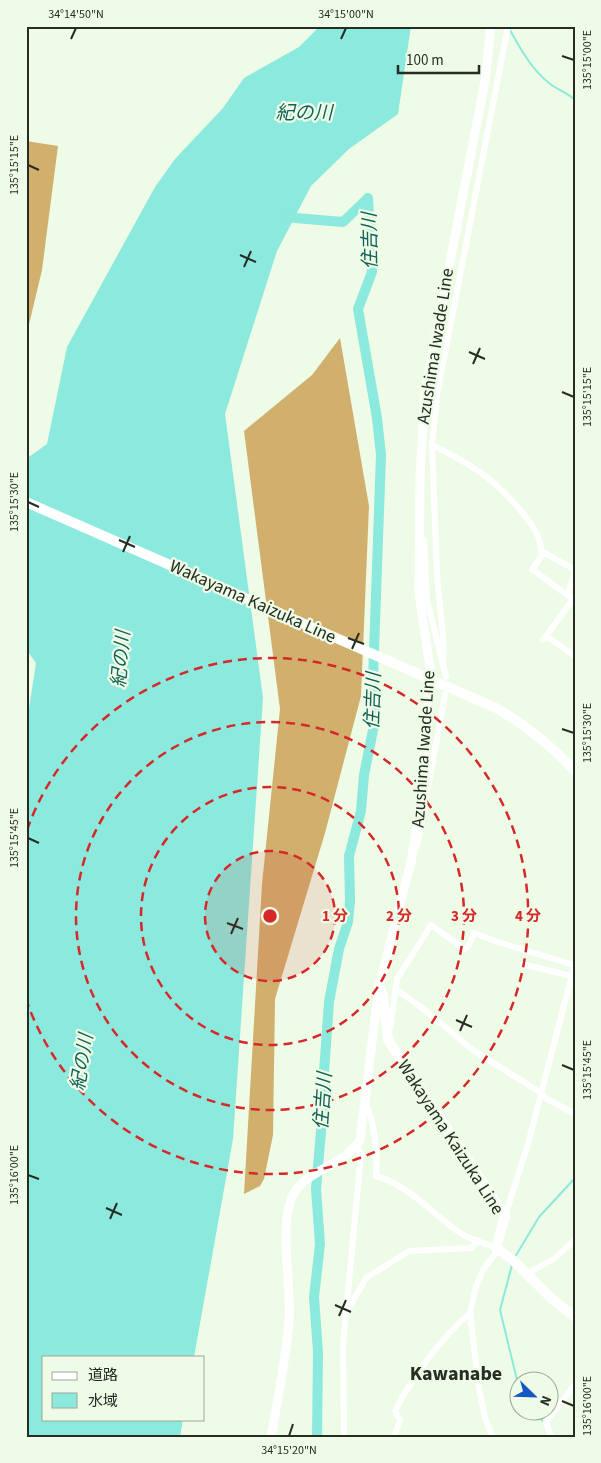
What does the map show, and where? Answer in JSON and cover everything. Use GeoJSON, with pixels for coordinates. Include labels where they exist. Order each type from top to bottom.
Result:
{"type":"FeatureCollection","features":[{"type":"Feature","properties":{"kind":"main road","name":"Azushima Iwade Line"},"geometry":{"type":"LineString","coordinates":[[353,1150],[363,1128],[379,986],[411,862],[422,794],[429,678],[429,651],[419,594],[419,506],[425,391],[485,81],[491,26]]}},
{"type":"Feature","properties":{"kind":"main road","name":"Wakayama Kaizuka Line"},"geometry":{"type":"LineString","coordinates":[[26,502],[496,708],[528,727],[555,749],[575,771]]}},
{"type":"Feature","properties":{"kind":"main road","name":"Wakayama Kaizuka Line"},"geometry":{"type":"LineString","coordinates":[[379,986],[383,995],[388,1040],[506,1216],[496,1248]]}},
{"type":"Feature","properties":{"kind":"main road"},"geometry":{"type":"LineString","coordinates":[[271,1437],[289,1319],[287,1215],[295,1192],[305,1180],[353,1150]]}},
{"type":"Feature","properties":{"kind":"main road"},"geometry":{"type":"LineString","coordinates":[[496,1248],[513,1260],[575,1317]]}},
{"type":"Feature","properties":{"kind":"street"},"geometry":{"type":"LineString","coordinates":[[443,660],[444,648],[437,574],[432,445],[437,395],[508,26]]}},
{"type":"Feature","properties":{"kind":"street"},"geometry":{"type":"LineString","coordinates":[[432,445],[471,464],[497,484],[538,532],[540,551],[572,568],[575,573],[572,598],[545,638],[575,656]]}},
{"type":"Feature","properties":{"kind":"street"},"geometry":{"type":"LineString","coordinates":[[411,862],[423,824],[429,775],[446,686],[443,660],[427,600],[423,529],[419,506]]}},
{"type":"Feature","properties":{"kind":"street"},"geometry":{"type":"LineString","coordinates":[[544,553],[532,569],[572,598]]}},
{"type":"Feature","properties":{"kind":"street"},"geometry":{"type":"LineString","coordinates":[[388,1040],[397,979],[432,925],[464,949],[468,947],[474,933],[574,964],[556,1042],[540,1092],[528,1144],[506,1216]]}},
{"type":"Feature","properties":{"kind":"street"},"geometry":{"type":"LineString","coordinates":[[523,964],[572,975]]}},
{"type":"Feature","properties":{"kind":"street"},"geometry":{"type":"LineString","coordinates":[[396,989],[474,1051],[540,1092],[545,1098],[575,1114]]}},
{"type":"Feature","properties":{"kind":"street"},"geometry":{"type":"LineString","coordinates":[[365,1101],[374,1140],[376,1176],[388,1179],[404,1189],[462,1234],[496,1248],[495,1254],[483,1270],[476,1286],[470,1313],[479,1388],[485,1418],[493,1437]]}},
{"type":"Feature","properties":{"kind":"street"},"geometry":{"type":"LineString","coordinates":[[344,1437],[343,1345],[348,1309],[361,1154],[353,1150]]}},
{"type":"Feature","properties":{"kind":"street"},"geometry":{"type":"LineString","coordinates":[[348,1309],[366,1278],[409,1252],[429,1249],[472,1248],[477,1240]]}},
{"type":"Feature","properties":{"kind":"street"},"geometry":{"type":"LineString","coordinates":[[527,1274],[554,1258],[575,1240]]}},
{"type":"Feature","properties":{"kind":"street"},"geometry":{"type":"LineString","coordinates":[[394,1437],[400,1420],[395,1411],[404,1394],[436,1349],[470,1313]]}},
{"type":"Feature","properties":{"kind":"street"},"geometry":{"type":"LineString","coordinates":[[551,1437],[546,1422],[575,1384]]}},
{"type":"Feature","properties":{"kind":"shaded area"},"geometry":{"type":"Polygon","coordinates":[[[26,141],[58,146],[42,270],[26,337],[26,141]]]}},
{"type":"Feature","properties":{"kind":"shaded area"},"geometry":{"type":"Polygon","coordinates":[[[340,338],[369,506],[361,696],[325,833],[275,999],[273,1135],[264,1179],[260,1186],[244,1194],[262,884],[280,709],[244,431],[312,375],[340,338]]]}},
{"type":"Feature","properties":{"kind":"water","name":"紀の川"},"geometry":{"type":"Polygon","coordinates":[[[320,26],[411,26],[398,114],[349,149],[311,186],[277,251],[225,414],[263,698],[233,1139],[194,1356],[42,1356],[42,1420],[183,1420],[180,1437],[26,1437],[26,728],[36,663],[26,649],[26,459],[47,444],[67,347],[155,187],[175,159],[223,108],[244,78],[299,47],[320,26]]]}},
{"type":"Feature","properties":{"kind":"waterway"},"geometry":{"type":"LineString","coordinates":[[510,30],[537,72],[552,85],[575,100]]}},
{"type":"Feature","properties":{"kind":"waterway","name":"住吉川"},"geometry":{"type":"LineString","coordinates":[[283,217],[343,222],[368,198],[372,272],[358,309],[377,418],[381,455],[373,679],[376,715],[364,775],[361,811],[349,856],[350,901],[348,922],[339,949],[329,1002],[324,1072],[325,1086],[316,1189],[320,1244],[314,1297],[318,1352],[317,1437]]}},
{"type":"Feature","properties":{"kind":"waterway"},"geometry":{"type":"LineString","coordinates":[[515,1257],[539,1217],[575,1178]]}},
{"type":"Feature","properties":{"kind":"waterway"},"geometry":{"type":"LineString","coordinates":[[512,1265],[500,1310],[515,1370]]}},
{"type":"Feature","properties":{"kind":"district","name":"Kawanabe"},"geometry":{"type":"Point","coordinates":[456,1373]}}]}
